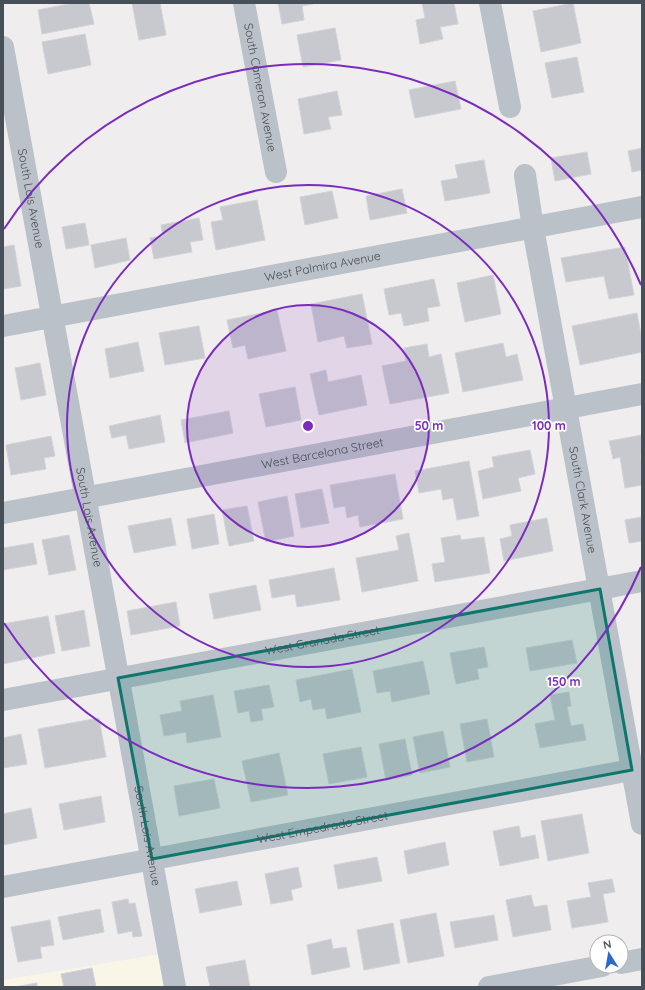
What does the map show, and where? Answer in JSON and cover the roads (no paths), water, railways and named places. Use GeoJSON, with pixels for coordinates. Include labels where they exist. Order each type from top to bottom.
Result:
{"type":"FeatureCollection","features":[{"type":"Feature","properties":{"kind":"street","name":"South Cameron Avenue"},"geometry":{"type":"LineString","coordinates":[[244,3],[276,172]]}},
{"type":"Feature","properties":{"kind":"street"},"geometry":{"type":"LineString","coordinates":[[490,3],[510,107]]}},
{"type":"Feature","properties":{"kind":"street","name":"South Lois Avenue"},"geometry":{"type":"LineString","coordinates":[[3,47],[175,987]]}},
{"type":"Feature","properties":{"kind":"street","name":"South Clark Avenue"},"geometry":{"type":"LineString","coordinates":[[525,175],[533,228],[600,589],[637,769],[642,824]]}},
{"type":"Feature","properties":{"kind":"street","name":"West Palmira Avenue"},"geometry":{"type":"LineString","coordinates":[[3,326],[642,207]]}},
{"type":"Feature","properties":{"kind":"street","name":"West Barcelona Street"},"geometry":{"type":"LineString","coordinates":[[3,513],[642,394]]}},
{"type":"Feature","properties":{"kind":"street","name":"West Granada Street"},"geometry":{"type":"LineString","coordinates":[[3,700],[642,581]]}},
{"type":"Feature","properties":{"kind":"street","name":"West Empedrado Street"},"geometry":{"type":"LineString","coordinates":[[3,887],[637,769]]}},
{"type":"Feature","properties":{"kind":"street"},"geometry":{"type":"LineString","coordinates":[[629,961],[642,959]]}},
{"type":"Feature","properties":{"kind":"street"},"geometry":{"type":"LineString","coordinates":[[489,987],[589,968]]}}]}
